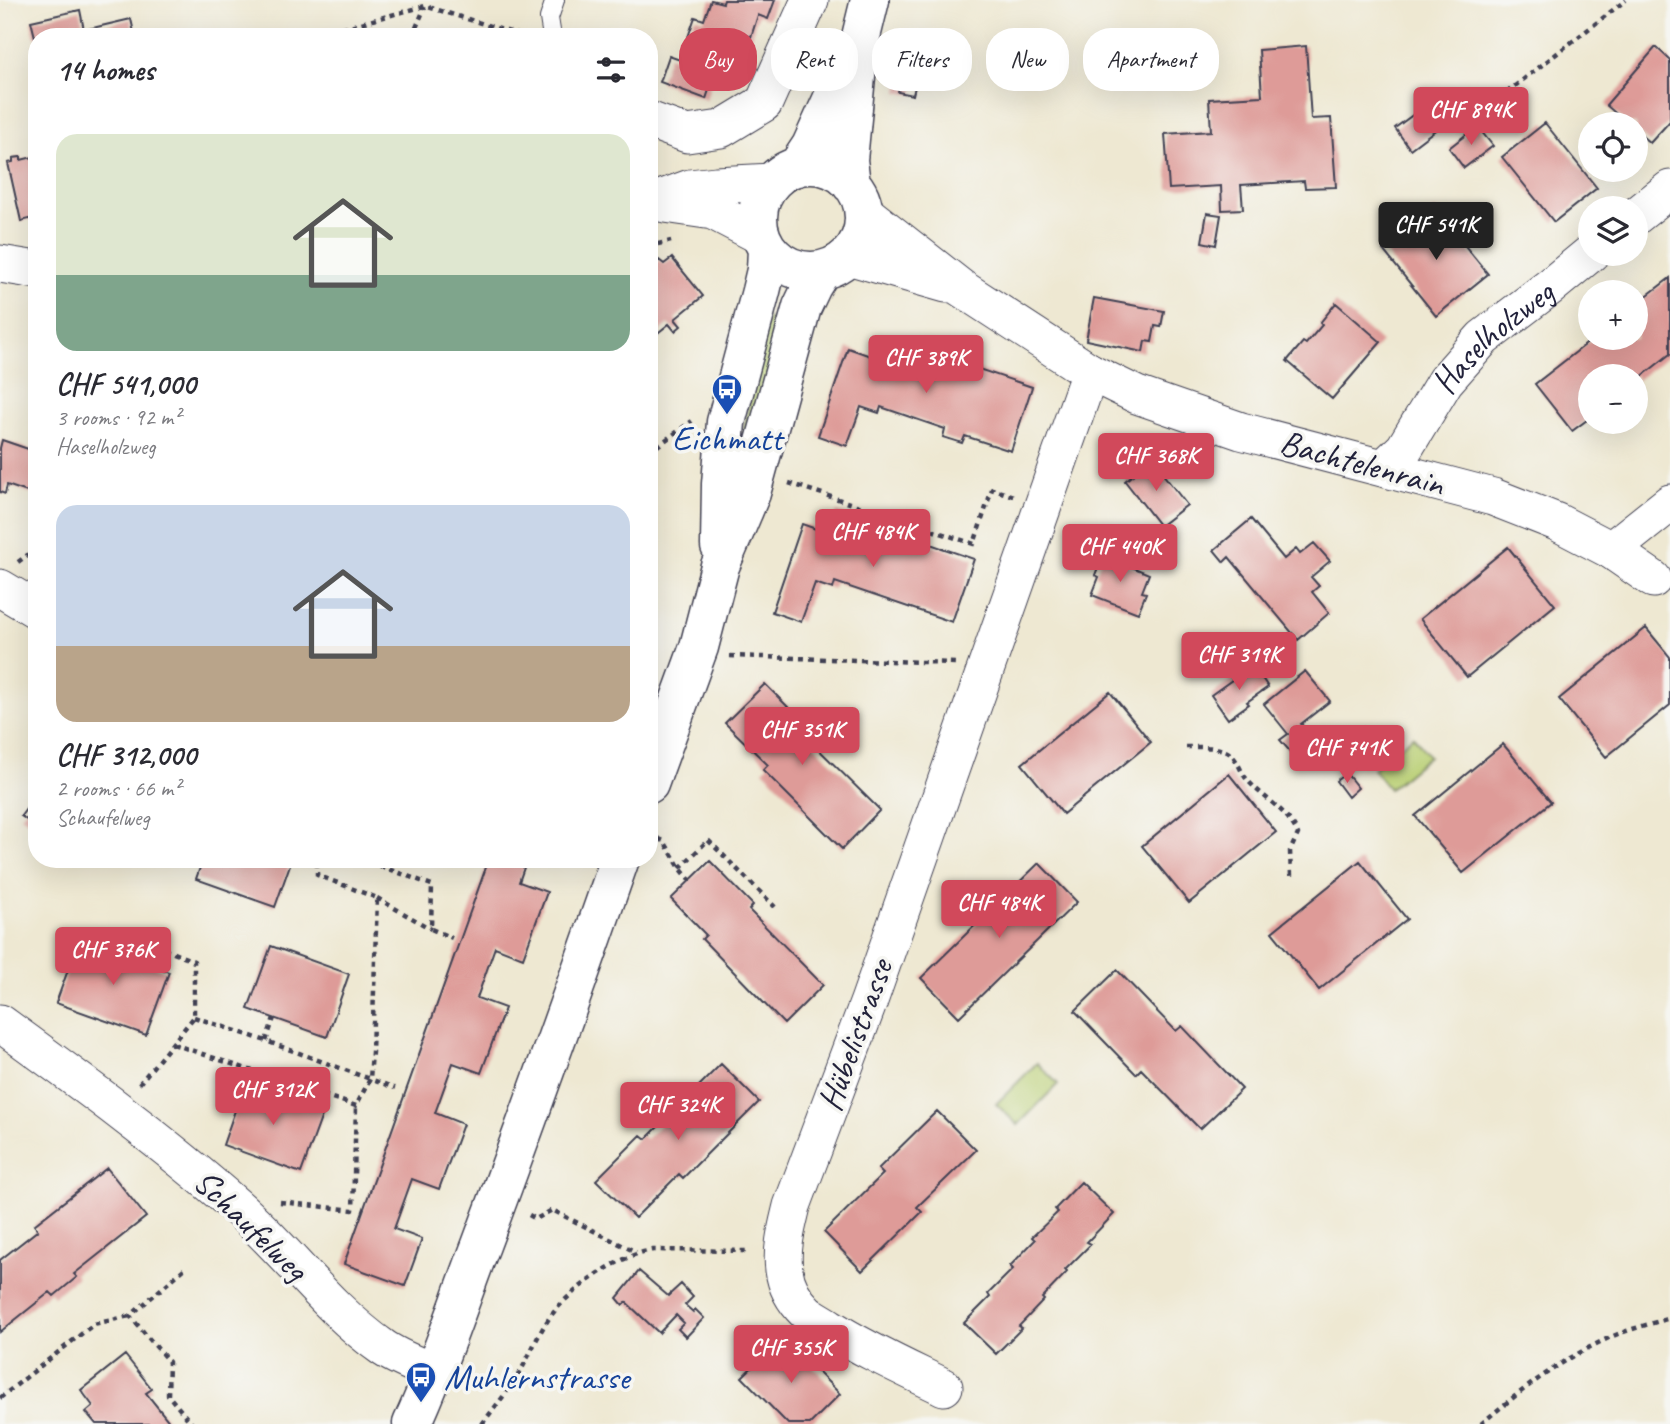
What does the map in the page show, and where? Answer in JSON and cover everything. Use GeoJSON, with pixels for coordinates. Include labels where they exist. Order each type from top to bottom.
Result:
{"type":"FeatureCollection","features":[{"type":"Feature","properties":{"kind":"street"},"geometry":{"type":"LineString","coordinates":[[658,123],[687,134],[721,129],[764,103],[810,0]]}},
{"type":"Feature","properties":{"kind":"street"},"geometry":{"type":"LineString","coordinates":[[658,759],[699,647],[720,566],[751,493],[802,307],[812,286],[861,237],[864,223],[848,160],[859,45],[870,0]]}},
{"type":"Feature","properties":{"kind":"street"},"geometry":{"type":"LineString","coordinates":[[720,566],[721,484],[726,422],[766,270],[764,243],[758,222],[759,208],[764,194],[811,146],[859,45]]}},
{"type":"Feature","properties":{"kind":"street"},"geometry":{"type":"LineString","coordinates":[[658,201],[691,188],[784,175],[814,165],[840,174],[857,198]]}},
{"type":"Feature","properties":{"kind":"street"},"geometry":{"type":"LineString","coordinates":[[1648,206],[1670,189]]}},
{"type":"Feature","properties":{"kind":"street","name":"Bachtelenrain"},"geometry":{"type":"LineString","coordinates":[[857,198],[961,288],[1090,372],[1137,395],[1241,431],[1493,497],[1557,522],[1611,550],[1653,579]]}},
{"type":"Feature","properties":{"kind":"street"},"geometry":{"type":"LineString","coordinates":[[658,204],[713,211],[764,243],[778,260],[792,268],[807,271],[835,263]]}},
{"type":"Feature","properties":{"kind":"street","name":"Bachtelenrain"},"geometry":{"type":"LineString","coordinates":[[835,263],[961,288]]}},
{"type":"Feature","properties":{"kind":"street"},"geometry":{"type":"LineString","coordinates":[[0,264],[28,269]]}},
{"type":"Feature","properties":{"kind":"street","name":"Haselholzweg"},"geometry":{"type":"LineString","coordinates":[[1384,468],[1404,449],[1446,381],[1483,338],[1578,264]]}},
{"type":"Feature","properties":{"kind":"street","name":"Hübelistrasse"},"geometry":{"type":"LineString","coordinates":[[944,1387],[844,1337],[808,1314],[789,1287],[784,1271],[783,1252],[792,1206],[869,1001],[1090,372]]}},
{"type":"Feature","properties":{"kind":"street"},"geometry":{"type":"LineString","coordinates":[[1611,550],[1670,503]]}},
{"type":"Feature","properties":{"kind":"street"},"geometry":{"type":"LineString","coordinates":[[0,588],[28,605]]}},
{"type":"Feature","properties":{"kind":"street"},"geometry":{"type":"LineString","coordinates":[[412,1424],[435,1373],[617,868]]}},
{"type":"Feature","properties":{"kind":"street","name":"Schaufelweg"},"geometry":{"type":"LineString","coordinates":[[0,1023],[114,1106],[239,1208],[348,1321],[384,1349],[435,1373]]}},
{"type":"Feature","properties":{"kind":"lane"},"geometry":{"type":"LineString","coordinates":[[551,28],[549,18],[555,0]]}},
{"type":"Feature","properties":{"kind":"path"},"geometry":{"type":"LineString","coordinates":[[1467,123],[1626,0]]}},
{"type":"Feature","properties":{"kind":"path"},"geometry":{"type":"LineString","coordinates":[[415,28],[425,6]]}},
{"type":"Feature","properties":{"kind":"path"},"geometry":{"type":"LineString","coordinates":[[339,28],[425,6],[497,28]]}},
{"type":"Feature","properties":{"kind":"path"},"geometry":{"type":"LineString","coordinates":[[658,446],[699,416]]}},
{"type":"Feature","properties":{"kind":"path"},"geometry":{"type":"LineString","coordinates":[[788,483],[974,544],[992,489],[1043,506]]}},
{"type":"Feature","properties":{"kind":"path"},"geometry":{"type":"LineString","coordinates":[[730,656],[988,664]]}},
{"type":"Feature","properties":{"kind":"path"},"geometry":{"type":"LineString","coordinates":[[1186,747],[1225,751],[1235,759],[1245,777],[1280,808],[1295,826],[1298,834],[1290,851],[1291,876]]}},
{"type":"Feature","properties":{"kind":"path"},"geometry":{"type":"LineString","coordinates":[[658,839],[664,841],[680,869],[690,880]]}},
{"type":"Feature","properties":{"kind":"path"},"geometry":{"type":"LineString","coordinates":[[680,869],[708,840],[775,907]]}},
{"type":"Feature","properties":{"kind":"path"},"geometry":{"type":"LineString","coordinates":[[317,868],[317,875],[377,898],[452,938]]}},
{"type":"Feature","properties":{"kind":"path"},"geometry":{"type":"LineString","coordinates":[[386,868],[432,885],[431,929]]}},
{"type":"Feature","properties":{"kind":"path"},"geometry":{"type":"LineString","coordinates":[[239,1208],[265,1200],[353,1210],[356,1106],[370,1079],[377,898]]}},
{"type":"Feature","properties":{"kind":"path"},"geometry":{"type":"LineString","coordinates":[[134,1091],[194,1017],[194,961],[150,944],[143,963]]}},
{"type":"Feature","properties":{"kind":"path"},"geometry":{"type":"LineString","coordinates":[[194,1017],[395,1088]]}},
{"type":"Feature","properties":{"kind":"path"},"geometry":{"type":"LineString","coordinates":[[266,1041],[274,1018]]}},
{"type":"Feature","properties":{"kind":"path"},"geometry":{"type":"LineString","coordinates":[[173,1044],[356,1106]]}},
{"type":"Feature","properties":{"kind":"path"},"geometry":{"type":"LineString","coordinates":[[281,1095],[285,1082]]}},
{"type":"Feature","properties":{"kind":"path"},"geometry":{"type":"LineString","coordinates":[[498,1199],[536,1219],[552,1210],[637,1253]]}},
{"type":"Feature","properties":{"kind":"path"},"geometry":{"type":"LineString","coordinates":[[482,1424],[514,1381],[547,1321],[559,1306],[585,1283],[615,1263],[637,1253],[662,1250],[783,1252]]}},
{"type":"Feature","properties":{"kind":"path"},"geometry":{"type":"LineString","coordinates":[[0,1398],[94,1324],[130,1316],[184,1269]]}},
{"type":"Feature","properties":{"kind":"path"},"geometry":{"type":"LineString","coordinates":[[130,1316],[169,1362],[168,1395],[192,1424]]}},
{"type":"Feature","properties":{"kind":"path"},"geometry":{"type":"LineString","coordinates":[[1480,1424],[1531,1383],[1574,1357],[1618,1335],[1670,1318]]}},
{"type":"Feature","properties":{"kind":"green space"},"geometry":{"type":"Polygon","coordinates":[[[767,318],[787,324],[743,486],[742,437],[767,318]]]}},
{"type":"Feature","properties":{"kind":"green space"},"geometry":{"type":"Polygon","coordinates":[[[1413,736],[1429,756],[1389,789],[1373,769],[1413,736]]]}},
{"type":"Feature","properties":{"kind":"green space"},"geometry":{"type":"Polygon","coordinates":[[[1037,1063],[1058,1084],[1018,1125],[996,1104],[1037,1063]]]}},
{"type":"Feature","properties":{"kind":"building"},"geometry":{"type":"Polygon","coordinates":[[[711,0],[723,3],[724,0],[775,0],[768,19],[758,15],[754,28],[691,28],[695,17],[704,20],[711,0]]]}},
{"type":"Feature","properties":{"kind":"building"},"geometry":{"type":"Polygon","coordinates":[[[80,10],[84,28],[33,28],[31,21],[80,10]]]}},
{"type":"Feature","properties":{"kind":"building"},"geometry":{"type":"Polygon","coordinates":[[[131,19],[133,28],[93,28],[131,19]]]}},
{"type":"Feature","properties":{"kind":"building"},"geometry":{"type":"Polygon","coordinates":[[[1306,46],[1311,119],[1331,118],[1336,187],[1305,188],[1304,181],[1241,185],[1243,209],[1222,210],[1221,186],[1169,189],[1165,134],[1211,131],[1209,99],[1262,96],[1259,50],[1306,46]]]}},
{"type":"Feature","properties":{"kind":"building"},"geometry":{"type":"Polygon","coordinates":[[[1656,47],[1670,60],[1670,121],[1650,143],[1648,112],[1614,112],[1606,105],[1656,47]]]}},
{"type":"Feature","properties":{"kind":"building"},"geometry":{"type":"Polygon","coordinates":[[[669,56],[679,60],[679,89],[660,82],[669,56]]]}},
{"type":"Feature","properties":{"kind":"building"},"geometry":{"type":"Polygon","coordinates":[[[1448,89],[1463,109],[1410,149],[1395,128],[1448,89]]]}},
{"type":"Feature","properties":{"kind":"building"},"geometry":{"type":"Polygon","coordinates":[[[684,91],[709,91],[706,99],[684,91]]]}},
{"type":"Feature","properties":{"kind":"building"},"geometry":{"type":"Polygon","coordinates":[[[898,91],[914,91],[913,95],[898,91]]]}},
{"type":"Feature","properties":{"kind":"building"},"geometry":{"type":"Polygon","coordinates":[[[1545,123],[1578,164],[1578,182],[1592,182],[1597,188],[1587,196],[1578,196],[1578,203],[1554,222],[1502,157],[1545,123]]]}},
{"type":"Feature","properties":{"kind":"building"},"geometry":{"type":"Polygon","coordinates":[[[1477,126],[1493,146],[1464,168],[1449,148],[1477,126]]]}},
{"type":"Feature","properties":{"kind":"building"},"geometry":{"type":"Polygon","coordinates":[[[21,157],[21,160],[28,158],[28,219],[21,221],[8,163],[13,162],[13,158],[21,157]]]}},
{"type":"Feature","properties":{"kind":"building"},"geometry":{"type":"Polygon","coordinates":[[[1435,209],[1488,274],[1436,316],[1383,250],[1435,209]]]}},
{"type":"Feature","properties":{"kind":"building"},"geometry":{"type":"Polygon","coordinates":[[[1207,213],[1221,215],[1216,245],[1202,242],[1207,213]]]}},
{"type":"Feature","properties":{"kind":"building"},"geometry":{"type":"Polygon","coordinates":[[[672,258],[703,296],[675,319],[681,326],[675,331],[669,324],[658,333],[658,261],[664,264],[672,258]]]}},
{"type":"Feature","properties":{"kind":"building"},"geometry":{"type":"Polygon","coordinates":[[[1670,278],[1670,354],[1648,371],[1648,364],[1578,364],[1578,427],[1572,431],[1535,384],[1579,350],[1648,350],[1648,295],[1670,278]]]}},
{"type":"Feature","properties":{"kind":"building"},"geometry":{"type":"Polygon","coordinates":[[[1094,298],[1164,311],[1161,327],[1155,326],[1152,342],[1145,341],[1143,352],[1086,340],[1094,298]]]}},
{"type":"Feature","properties":{"kind":"building"},"geometry":{"type":"Polygon","coordinates":[[[1336,303],[1381,342],[1332,399],[1287,361],[1303,342],[1306,344],[1336,303]]]}},
{"type":"Feature","properties":{"kind":"building"},"geometry":{"type":"Polygon","coordinates":[[[884,337],[1032,387],[1011,451],[965,436],[962,443],[943,437],[945,429],[881,407],[879,413],[861,407],[847,446],[818,436],[848,348],[876,358],[884,337]]]}},
{"type":"Feature","properties":{"kind":"building"},"geometry":{"type":"Polygon","coordinates":[[[2,440],[28,449],[28,492],[7,485],[5,494],[0,492],[2,440]]]}},
{"type":"Feature","properties":{"kind":"building"},"geometry":{"type":"Polygon","coordinates":[[[1152,460],[1187,505],[1160,526],[1125,481],[1152,460]]]}},
{"type":"Feature","properties":{"kind":"building"},"geometry":{"type":"Polygon","coordinates":[[[837,512],[974,559],[952,622],[835,582],[833,589],[815,583],[801,622],[772,612],[802,524],[830,534],[837,512]]]}},
{"type":"Feature","properties":{"kind":"building"},"geometry":{"type":"Polygon","coordinates":[[[1251,519],[1284,559],[1296,549],[1300,554],[1314,543],[1330,561],[1311,577],[1319,586],[1312,592],[1329,613],[1298,640],[1229,557],[1224,562],[1214,550],[1251,519]]]}},
{"type":"Feature","properties":{"kind":"building"},"geometry":{"type":"Polygon","coordinates":[[[1508,547],[1555,605],[1467,677],[1420,619],[1508,547]]]}},
{"type":"Feature","properties":{"kind":"building"},"geometry":{"type":"Polygon","coordinates":[[[1103,555],[1149,574],[1142,592],[1146,593],[1138,613],[1092,595],[1099,577],[1095,575],[1103,555]]]}},
{"type":"Feature","properties":{"kind":"building"},"geometry":{"type":"Polygon","coordinates":[[[1646,628],[1670,657],[1670,705],[1606,757],[1559,699],[1646,628]]]}},
{"type":"Feature","properties":{"kind":"building"},"geometry":{"type":"Polygon","coordinates":[[[1253,665],[1268,687],[1228,719],[1211,695],[1253,665]]]}},
{"type":"Feature","properties":{"kind":"building"},"geometry":{"type":"Polygon","coordinates":[[[1305,671],[1330,701],[1301,724],[1314,739],[1294,756],[1280,740],[1288,734],[1264,704],[1305,671]]]}},
{"type":"Feature","properties":{"kind":"building"},"geometry":{"type":"Polygon","coordinates":[[[765,684],[807,726],[801,732],[880,810],[842,849],[763,770],[768,765],[725,723],[765,684]]]}},
{"type":"Feature","properties":{"kind":"building"},"geometry":{"type":"Polygon","coordinates":[[[1110,692],[1151,742],[1063,814],[1022,764],[1110,692]]]}},
{"type":"Feature","properties":{"kind":"building"},"geometry":{"type":"Polygon","coordinates":[[[1363,726],[1374,740],[1357,754],[1345,739],[1363,726]]]}},
{"type":"Feature","properties":{"kind":"building"},"geometry":{"type":"Polygon","coordinates":[[[1503,744],[1551,802],[1463,873],[1415,816],[1503,744]]]}},
{"type":"Feature","properties":{"kind":"building"},"geometry":{"type":"Polygon","coordinates":[[[1346,773],[1358,788],[1348,797],[1336,781],[1346,773]]]}},
{"type":"Feature","properties":{"kind":"building"},"geometry":{"type":"Polygon","coordinates":[[[1229,774],[1276,832],[1189,903],[1142,846],[1229,774]]]}},
{"type":"Feature","properties":{"kind":"building"},"geometry":{"type":"Polygon","coordinates":[[[28,806],[28,821],[21,816],[28,806]]]}},
{"type":"Feature","properties":{"kind":"building"},"geometry":{"type":"Polygon","coordinates":[[[710,861],[753,905],[749,910],[823,985],[784,1024],[702,939],[706,935],[671,899],[710,861]]]}},
{"type":"Feature","properties":{"kind":"building"},"geometry":{"type":"Polygon","coordinates":[[[1360,861],[1407,919],[1319,990],[1272,932],[1360,861]]]}},
{"type":"Feature","properties":{"kind":"building"},"geometry":{"type":"Polygon","coordinates":[[[1039,863],[1077,902],[959,1017],[921,978],[1039,863]]]}},
{"type":"Feature","properties":{"kind":"building"},"geometry":{"type":"Polygon","coordinates":[[[200,868],[289,868],[275,907],[196,879],[200,868]]]}},
{"type":"Feature","properties":{"kind":"building"},"geometry":{"type":"Polygon","coordinates":[[[486,868],[524,868],[519,882],[547,892],[523,958],[495,947],[477,998],[505,1008],[481,1073],[453,1063],[435,1113],[463,1124],[439,1189],[412,1179],[394,1229],[422,1239],[405,1286],[344,1264],[486,868]]]}},
{"type":"Feature","properties":{"kind":"building"},"geometry":{"type":"Polygon","coordinates":[[[79,940],[169,972],[146,1035],[56,1003],[79,940]]]}},
{"type":"Feature","properties":{"kind":"building"},"geometry":{"type":"Polygon","coordinates":[[[271,946],[349,974],[327,1037],[248,1009],[271,946]]]}},
{"type":"Feature","properties":{"kind":"building"},"geometry":{"type":"Polygon","coordinates":[[[1117,970],[1176,1031],[1182,1026],[1242,1089],[1200,1129],[1141,1069],[1136,1074],[1075,1011],[1117,970]]]}},
{"type":"Feature","properties":{"kind":"building"},"geometry":{"type":"Polygon","coordinates":[[[721,1064],[759,1102],[683,1178],[679,1174],[635,1218],[596,1180],[641,1135],[646,1139],[721,1064]]]}},
{"type":"Feature","properties":{"kind":"building"},"geometry":{"type":"Polygon","coordinates":[[[245,1082],[324,1110],[301,1173],[223,1145],[245,1082]]]}},
{"type":"Feature","properties":{"kind":"building"},"geometry":{"type":"Polygon","coordinates":[[[937,1111],[976,1150],[917,1207],[922,1212],[862,1271],[824,1232],[883,1174],[878,1169],[937,1111]]]}},
{"type":"Feature","properties":{"kind":"building"},"geometry":{"type":"Polygon","coordinates":[[[107,1168],[146,1217],[74,1274],[77,1277],[54,1296],[50,1292],[0,1332],[0,1260],[38,1230],[34,1225],[107,1168]]]}},
{"type":"Feature","properties":{"kind":"building"},"geometry":{"type":"Polygon","coordinates":[[[1081,1182],[1114,1214],[1087,1242],[1091,1244],[1065,1270],[1067,1272],[1042,1298],[1044,1300],[1019,1326],[1022,1328],[996,1354],[964,1323],[990,1297],[988,1294],[1013,1269],[1010,1266],[1035,1240],[1032,1237],[1058,1212],[1055,1209],[1081,1182]]]}},
{"type":"Feature","properties":{"kind":"building"},"geometry":{"type":"Polygon","coordinates":[[[639,1271],[668,1296],[681,1284],[693,1297],[685,1305],[693,1312],[695,1309],[704,1318],[686,1337],[678,1329],[684,1323],[676,1315],[659,1333],[626,1302],[623,1305],[617,1298],[639,1271]]]}},
{"type":"Feature","properties":{"kind":"building"},"geometry":{"type":"Polygon","coordinates":[[[783,1337],[840,1394],[810,1424],[788,1424],[742,1377],[783,1337]]]}},
{"type":"Feature","properties":{"kind":"building"},"geometry":{"type":"Polygon","coordinates":[[[125,1355],[152,1389],[146,1393],[171,1424],[96,1424],[86,1412],[93,1406],[81,1390],[125,1355]]]}},
{"type":"Feature","properties":{"kind":"place","name":"Eichmatt"},"geometry":{"type":"Point","coordinates":[727,416]}},
{"type":"Feature","properties":{"kind":"place","name":"Muhlernstrasse"},"geometry":{"type":"Point","coordinates":[421,1404]}}]}
